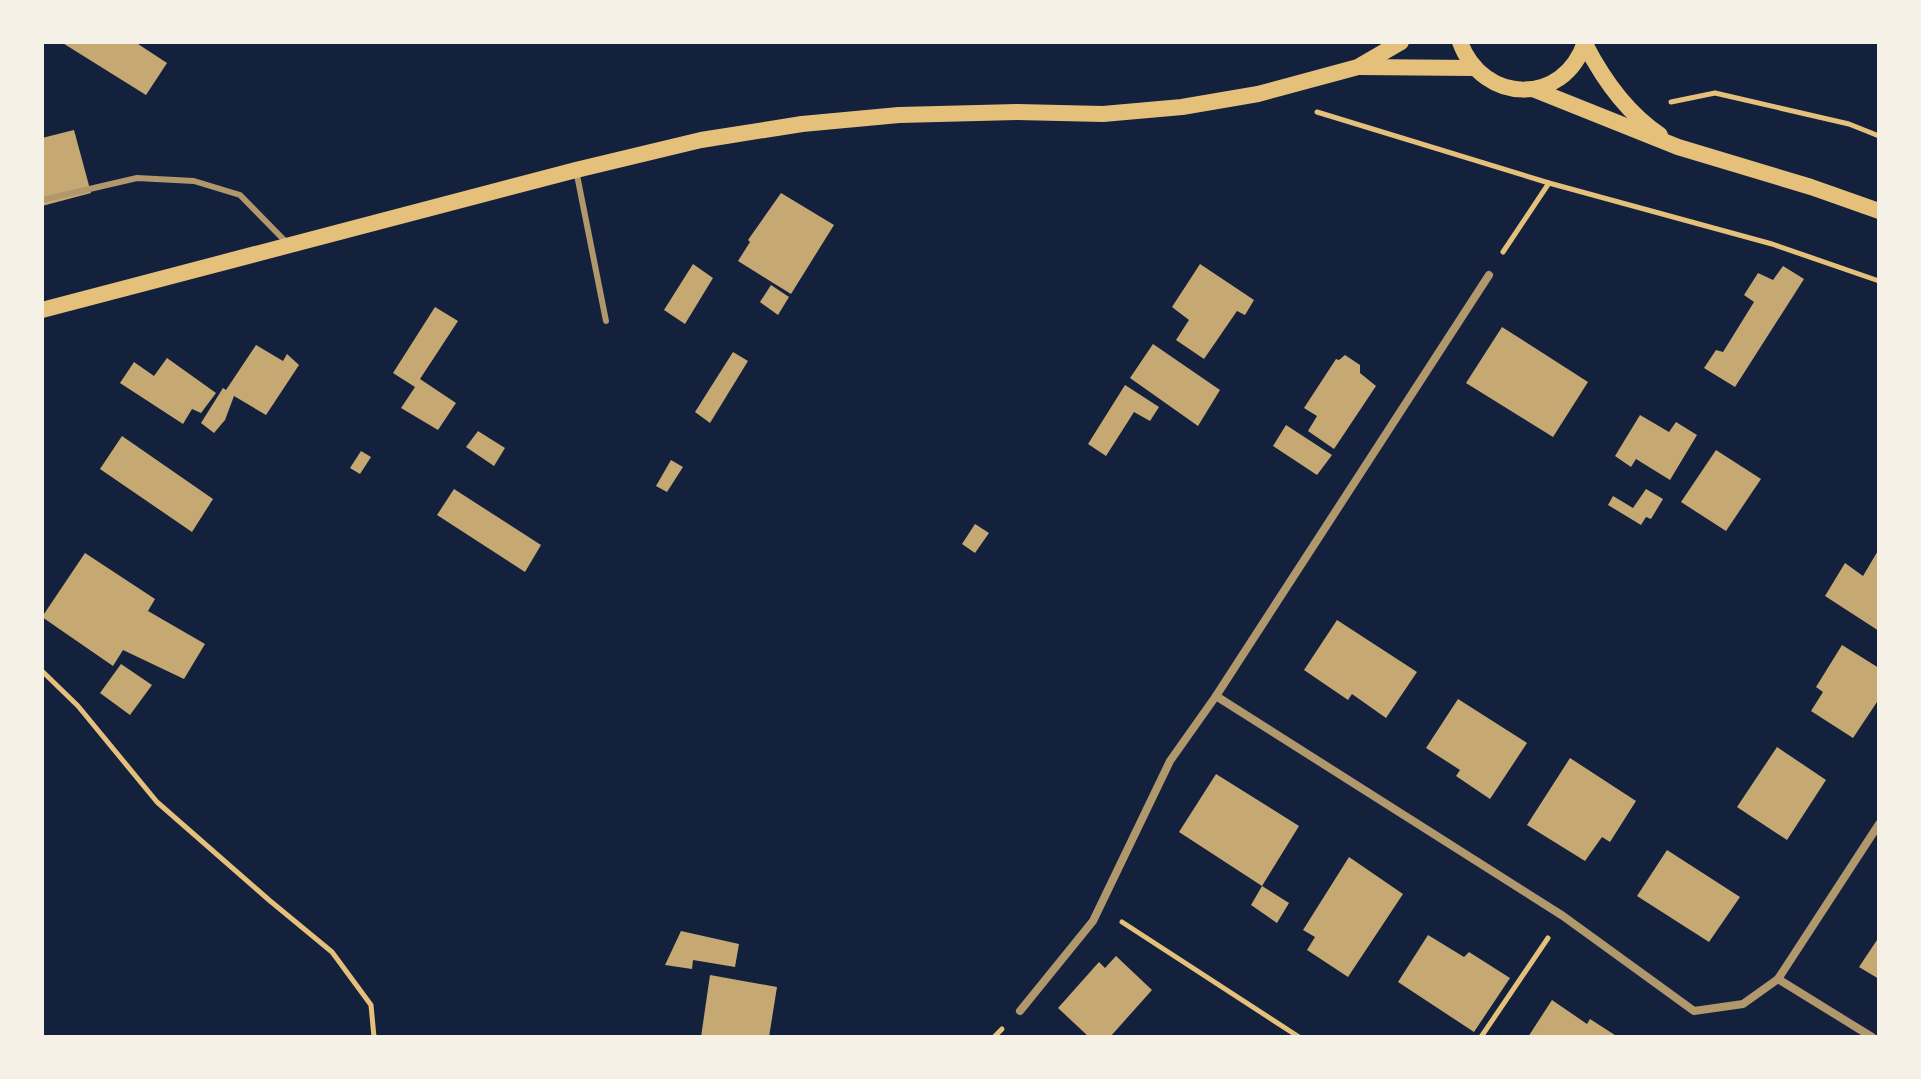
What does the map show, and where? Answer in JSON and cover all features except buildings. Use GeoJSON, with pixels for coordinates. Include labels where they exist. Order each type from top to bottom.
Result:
{"type":"FeatureCollection","features":[{"type":"Feature","properties":{"kind":"main road"},"geometry":{"type":"LineString","coordinates":[[42,310],[701,140],[802,124],[899,115],[1017,112],[1103,114],[1182,107],[1258,94],[1358,67],[1401,42]]}},
{"type":"Feature","properties":{"kind":"main road"},"geometry":{"type":"LineString","coordinates":[[1460,42],[1474,68],[1491,82],[1511,89],[1533,89],[1554,83],[1571,69],[1585,43]]}},
{"type":"Feature","properties":{"kind":"main road"},"geometry":{"type":"LineString","coordinates":[[1585,43],[1604,77],[1631,110],[1678,147]]}},
{"type":"Feature","properties":{"kind":"main road"},"geometry":{"type":"LineString","coordinates":[[1358,67],[1474,68]]}},
{"type":"Feature","properties":{"kind":"main road"},"geometry":{"type":"LineString","coordinates":[[1533,89],[1678,147],[1879,211]]}},
{"type":"Feature","properties":{"kind":"street"},"geometry":{"type":"LineString","coordinates":[[1020,1011],[1093,921],[1170,761],[1216,696],[1489,275]]}},
{"type":"Feature","properties":{"kind":"street"},"geometry":{"type":"LineString","coordinates":[[1216,696],[1563,916],[1694,1011],[1743,1004],[1778,979],[1879,824]]}},
{"type":"Feature","properties":{"kind":"street"},"geometry":{"type":"LineString","coordinates":[[1778,979],[1872,1037]]}},
{"type":"Feature","properties":{"kind":"lane"},"geometry":{"type":"LineString","coordinates":[[576,170],[606,321]]}},
{"type":"Feature","properties":{"kind":"lane"},"geometry":{"type":"LineString","coordinates":[[42,200],[137,178],[194,181],[240,195],[291,246]]}},
{"type":"Feature","properties":{"kind":"path"},"geometry":{"type":"LineString","coordinates":[[1631,110],[1715,93],[1849,124],[1879,136]]}},
{"type":"Feature","properties":{"kind":"path"},"geometry":{"type":"LineString","coordinates":[[1316,112],[1549,183],[1772,244],[1879,281]]}},
{"type":"Feature","properties":{"kind":"path"},"geometry":{"type":"LineString","coordinates":[[1489,275],[1549,183]]}},
{"type":"Feature","properties":{"kind":"path"},"geometry":{"type":"LineString","coordinates":[[42,671],[78,706],[157,802],[332,952],[371,1005],[374,1037]]}},
{"type":"Feature","properties":{"kind":"path"},"geometry":{"type":"LineString","coordinates":[[1099,907],[1299,1037]]}},
{"type":"Feature","properties":{"kind":"path"},"geometry":{"type":"LineString","coordinates":[[1481,1037],[1563,916]]}}]}
